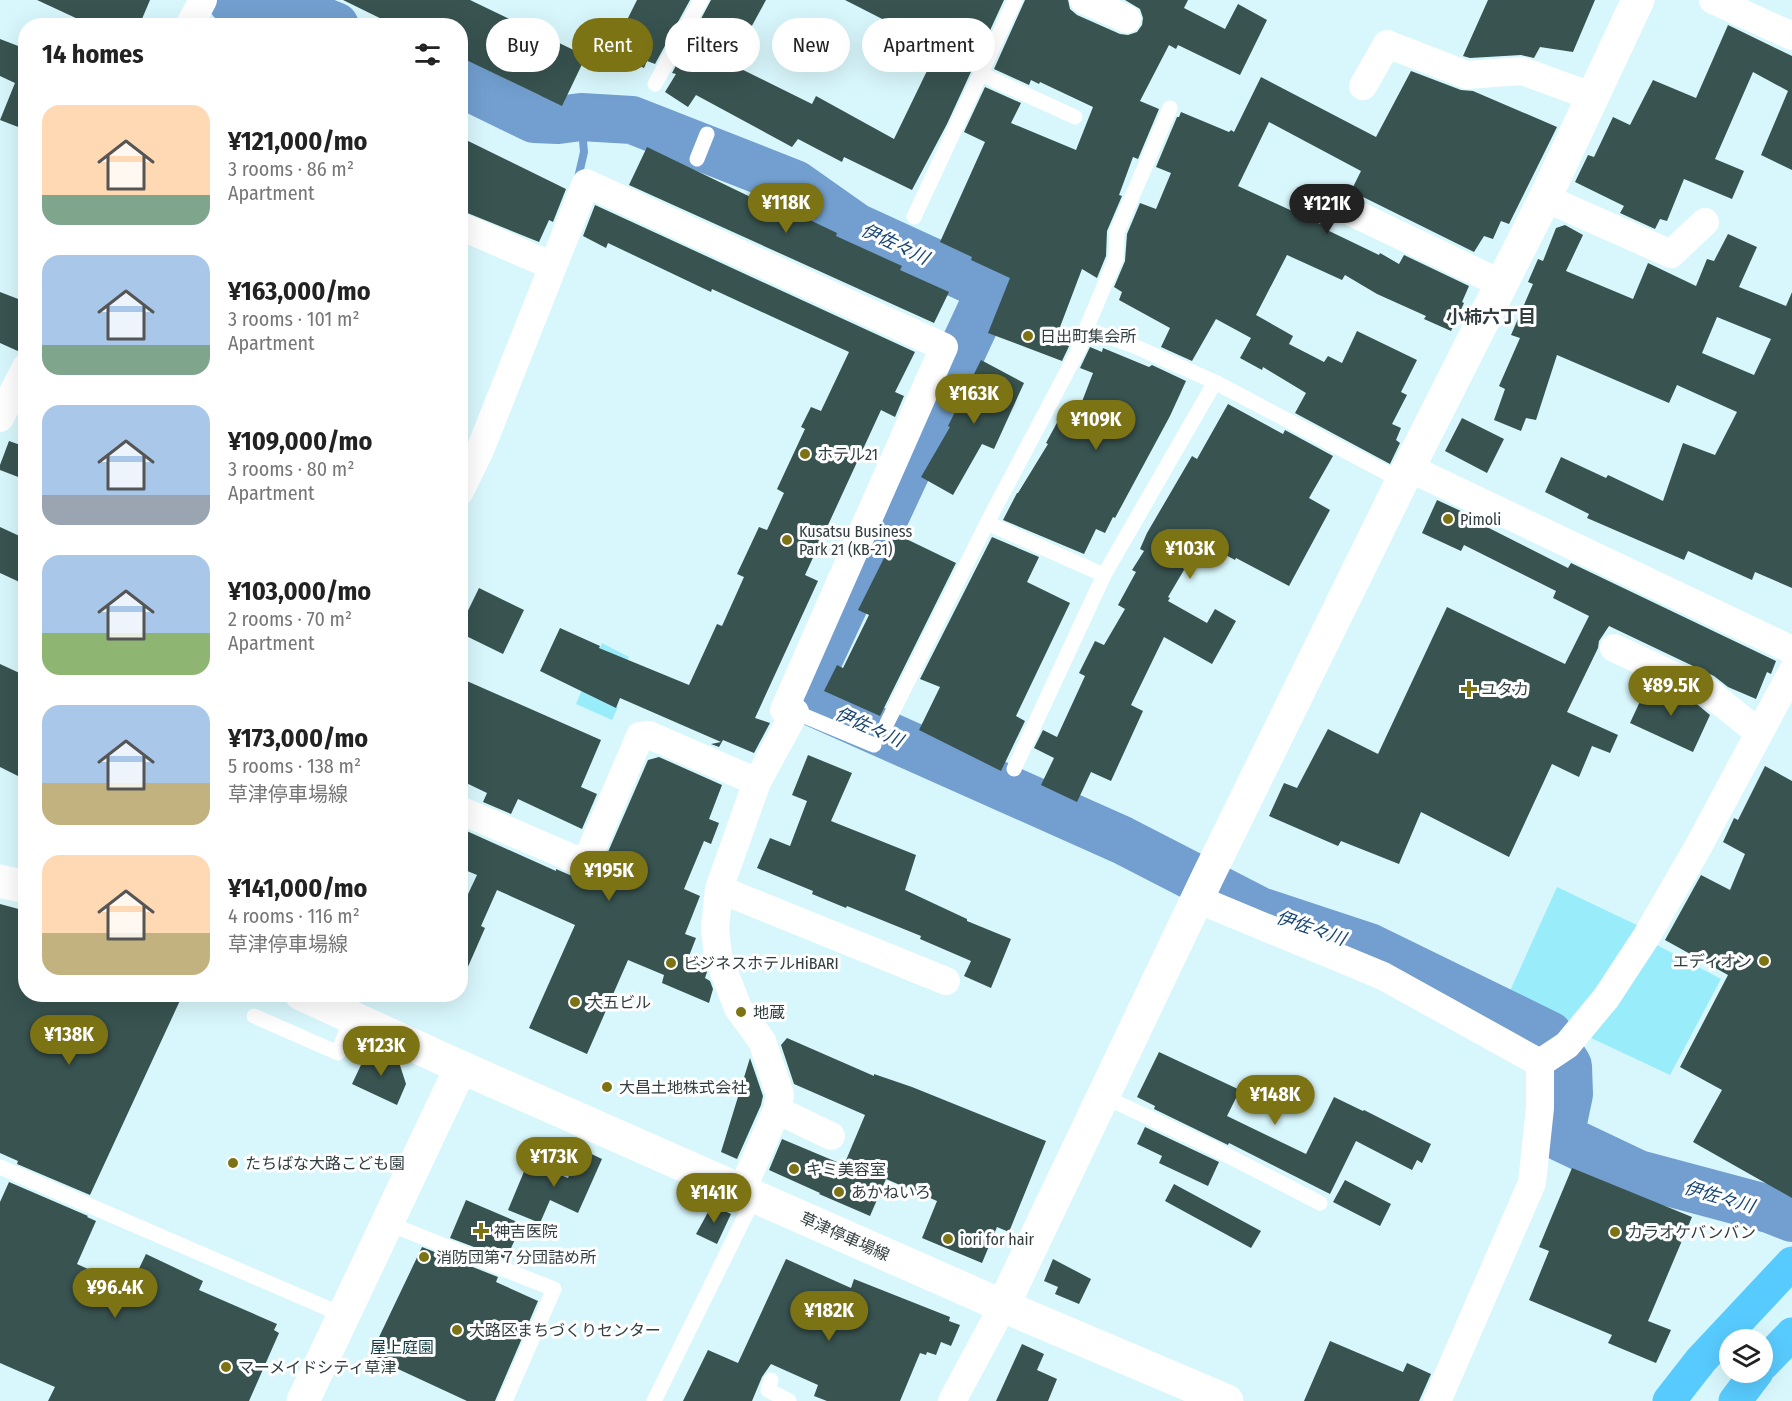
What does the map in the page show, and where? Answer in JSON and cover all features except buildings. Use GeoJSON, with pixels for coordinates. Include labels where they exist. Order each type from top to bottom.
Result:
{"type":"FeatureCollection","features":[{"type":"Feature","properties":{"kind":"highway"},"geometry":{"type":"LineString","coordinates":[[1669,1401],[1701,1360],[1792,1263]]}},
{"type":"Feature","properties":{"kind":"highway"},"geometry":{"type":"LineString","coordinates":[[1773,1354],[1792,1334]]}},
{"type":"Feature","properties":{"kind":"highway"},"geometry":{"type":"LineString","coordinates":[[1735,1401],[1749,1383]]}},
{"type":"Feature","properties":{"kind":"street"},"geometry":{"type":"LineString","coordinates":[[193,18],[203,0]]}},
{"type":"Feature","properties":{"kind":"street"},"geometry":{"type":"LineString","coordinates":[[1084,0],[1127,19]]}},
{"type":"Feature","properties":{"kind":"street"},"geometry":{"type":"LineString","coordinates":[[952,1401],[1003,1306],[1202,888],[1405,474],[1545,198],[1638,0]]}},
{"type":"Feature","properties":{"kind":"street"},"geometry":{"type":"LineString","coordinates":[[1713,0],[1792,36]]}},
{"type":"Feature","properties":{"kind":"street"},"geometry":{"type":"LineString","coordinates":[[1363,87],[1387,44],[1467,75],[1522,71],[1576,91],[1592,100]]}},
{"type":"Feature","properties":{"kind":"street"},"geometry":{"type":"LineString","coordinates":[[468,475],[480,450],[586,183],[944,347],[784,710],[795,712],[757,782],[719,889],[715,928],[718,956],[738,1008],[762,1041],[780,1095],[749,1193]]}},
{"type":"Feature","properties":{"kind":"street"},"geometry":{"type":"LineString","coordinates":[[1545,198],[1671,254],[1705,222]]}},
{"type":"Feature","properties":{"kind":"street"},"geometry":{"type":"LineString","coordinates":[[1345,209],[1502,284]]}},
{"type":"Feature","properties":{"kind":"street"},"geometry":{"type":"LineString","coordinates":[[468,229],[553,266]]}},
{"type":"Feature","properties":{"kind":"street"},"geometry":{"type":"LineString","coordinates":[[0,418],[18,370]]}},
{"type":"Feature","properties":{"kind":"street"},"geometry":{"type":"LineString","coordinates":[[1405,474],[1792,650]]}},
{"type":"Feature","properties":{"kind":"street"},"geometry":{"type":"LineString","coordinates":[[1614,648],[1707,691],[1758,732]]}},
{"type":"Feature","properties":{"kind":"street"},"geometry":{"type":"LineString","coordinates":[[1541,1062],[1567,1045],[1606,998],[1646,937],[1697,849],[1792,672]]}},
{"type":"Feature","properties":{"kind":"street"},"geometry":{"type":"LineString","coordinates":[[468,813],[579,861],[586,860],[640,736],[649,735],[757,782]]}},
{"type":"Feature","properties":{"kind":"street"},"geometry":{"type":"LineString","coordinates":[[0,881],[18,885]]}},
{"type":"Feature","properties":{"kind":"street"},"geometry":{"type":"LineString","coordinates":[[1202,888],[1383,976],[1541,1062]]}},
{"type":"Feature","properties":{"kind":"street"},"geometry":{"type":"LineString","coordinates":[[719,889],[946,981]]}},
{"type":"Feature","properties":{"kind":"street","name":"草津停車場線"},"geometry":{"type":"LineString","coordinates":[[319,1002],[461,1067],[1003,1306],[1227,1401]]}},
{"type":"Feature","properties":{"kind":"street"},"geometry":{"type":"LineString","coordinates":[[1437,1401],[1533,1183],[1540,1108],[1541,1062]]}},
{"type":"Feature","properties":{"kind":"street"},"geometry":{"type":"LineString","coordinates":[[303,1401],[461,1067]]}},
{"type":"Feature","properties":{"kind":"street"},"geometry":{"type":"LineString","coordinates":[[777,1110],[831,1136]]}},
{"type":"Feature","properties":{"kind":"lane"},"geometry":{"type":"LineString","coordinates":[[656,84],[701,0]]}},
{"type":"Feature","properties":{"kind":"lane"},"geometry":{"type":"LineString","coordinates":[[914,217],[1015,0]]}},
{"type":"Feature","properties":{"kind":"lane"},"geometry":{"type":"LineString","coordinates":[[981,74],[1075,117]]}},
{"type":"Feature","properties":{"kind":"lane"},"geometry":{"type":"LineString","coordinates":[[887,723],[987,523],[1080,347],[1116,258],[1117,232],[1170,108]]}},
{"type":"Feature","properties":{"kind":"lane"},"geometry":{"type":"LineString","coordinates":[[697,159],[707,134]]}},
{"type":"Feature","properties":{"kind":"lane"},"geometry":{"type":"LineString","coordinates":[[1086,329],[1134,346],[1215,382],[1405,474]]}},
{"type":"Feature","properties":{"kind":"lane"},"geometry":{"type":"LineString","coordinates":[[1014,769],[1104,575],[1215,382]]}},
{"type":"Feature","properties":{"kind":"lane"},"geometry":{"type":"LineString","coordinates":[[987,523],[1104,575]]}},
{"type":"Feature","properties":{"kind":"lane"},"geometry":{"type":"LineString","coordinates":[[795,712],[874,745]]}},
{"type":"Feature","properties":{"kind":"lane"},"geometry":{"type":"LineString","coordinates":[[254,1016],[338,1053],[352,1017]]}},
{"type":"Feature","properties":{"kind":"lane"},"geometry":{"type":"LineString","coordinates":[[1103,1096],[1214,1148],[1320,1203]]}},
{"type":"Feature","properties":{"kind":"lane"},"geometry":{"type":"LineString","coordinates":[[0,1167],[343,1315]]}},
{"type":"Feature","properties":{"kind":"lane"},"geometry":{"type":"LineString","coordinates":[[654,1401],[749,1193]]}},
{"type":"Feature","properties":{"kind":"lane"},"geometry":{"type":"LineString","coordinates":[[387,1223],[554,1289],[505,1401]]}},
{"type":"Feature","properties":{"kind":"lane"},"geometry":{"type":"LineString","coordinates":[[771,1380],[768,1390],[789,1401]]}},
{"type":"Feature","properties":{"kind":"shaded area"},"geometry":{"type":"Polygon","coordinates":[[[602,643],[629,657],[608,703],[618,707],[612,720],[576,704],[602,643]]]}},
{"type":"Feature","properties":{"kind":"shaded area"},"geometry":{"type":"Polygon","coordinates":[[[1557,887],[1641,927],[1587,1006],[1560,1034],[1545,1023],[1504,1004],[1557,887]]]}},
{"type":"Feature","properties":{"kind":"shaded area"},"geometry":{"type":"Polygon","coordinates":[[[1657,945],[1721,979],[1670,1075],[1591,1038],[1657,945]]]}},
{"type":"Feature","properties":{"kind":"waterway","name":"伊佐々川"},"geometry":{"type":"LineString","coordinates":[[231,0],[244,6],[292,9],[315,18]]}},
{"type":"Feature","properties":{"kind":"waterway","name":"伊佐々川"},"geometry":{"type":"LineString","coordinates":[[468,87],[534,119],[558,120],[581,117],[632,120],[795,184],[856,227],[991,289],[801,697],[1122,840],[1260,911],[1369,947],[1549,1035],[1568,1066],[1569,1094],[1560,1137],[1638,1174],[1769,1209],[1792,1218]]}},
{"type":"Feature","properties":{"kind":"waterway"},"geometry":{"type":"LineString","coordinates":[[578,178],[584,152],[581,117]]}},
{"type":"Feature","properties":{"kind":"place","name":"日出町集会所"},"geometry":{"type":"Point","coordinates":[1028,336]}},
{"type":"Feature","properties":{"kind":"place","name":"ホテル21"},"geometry":{"type":"Point","coordinates":[805,454]}},
{"type":"Feature","properties":{"kind":"place","name":"Pimoli"},"geometry":{"type":"Point","coordinates":[1448,519]}},
{"type":"Feature","properties":{"kind":"place","name":"Kusatsu Business Park 21 (KB-21)"},"geometry":{"type":"Point","coordinates":[787,540]}},
{"type":"Feature","properties":{"kind":"place","name":"ユタカ"},"geometry":{"type":"Point","coordinates":[1469,689]}},
{"type":"Feature","properties":{"kind":"place","name":"エディオン"},"geometry":{"type":"Point","coordinates":[1764,961]}},
{"type":"Feature","properties":{"kind":"place","name":"ビジネスホテルHiBARI"},"geometry":{"type":"Point","coordinates":[671,963]}},
{"type":"Feature","properties":{"kind":"place","name":"大五ビル"},"geometry":{"type":"Point","coordinates":[575,1002]}},
{"type":"Feature","properties":{"kind":"place","name":"地蔵"},"geometry":{"type":"Point","coordinates":[741,1012]}},
{"type":"Feature","properties":{"kind":"place","name":"大昌土地株式会社"},"geometry":{"type":"Point","coordinates":[607,1087]}},
{"type":"Feature","properties":{"kind":"place","name":"たちばな大路こども園"},"geometry":{"type":"Point","coordinates":[233,1163]}},
{"type":"Feature","properties":{"kind":"place","name":"キミ美容室"},"geometry":{"type":"Point","coordinates":[794,1169]}},
{"type":"Feature","properties":{"kind":"place","name":"あかねいろ"},"geometry":{"type":"Point","coordinates":[839,1192]}},
{"type":"Feature","properties":{"kind":"place","name":"神吉医院"},"geometry":{"type":"Point","coordinates":[481,1231]}},
{"type":"Feature","properties":{"kind":"place","name":"カラオケバンバン"},"geometry":{"type":"Point","coordinates":[1615,1232]}},
{"type":"Feature","properties":{"kind":"place","name":"iori for hair"},"geometry":{"type":"Point","coordinates":[948,1239]}},
{"type":"Feature","properties":{"kind":"place","name":"消防団第７分団詰め所"},"geometry":{"type":"Point","coordinates":[424,1257]}},
{"type":"Feature","properties":{"kind":"place","name":"大路区まちづくりセンター"},"geometry":{"type":"Point","coordinates":[457,1330]}},
{"type":"Feature","properties":{"kind":"place","name":"マーメイドシティ草津"},"geometry":{"type":"Point","coordinates":[226,1367]}},
{"type":"Feature","properties":{"kind":"district","name":"小柿六丁目"},"geometry":{"type":"Point","coordinates":[1491,317]}},
{"type":"Feature","properties":{"kind":"park label","name":"屋上庭園"},"geometry":{"type":"Point","coordinates":[402,1347]}}]}
